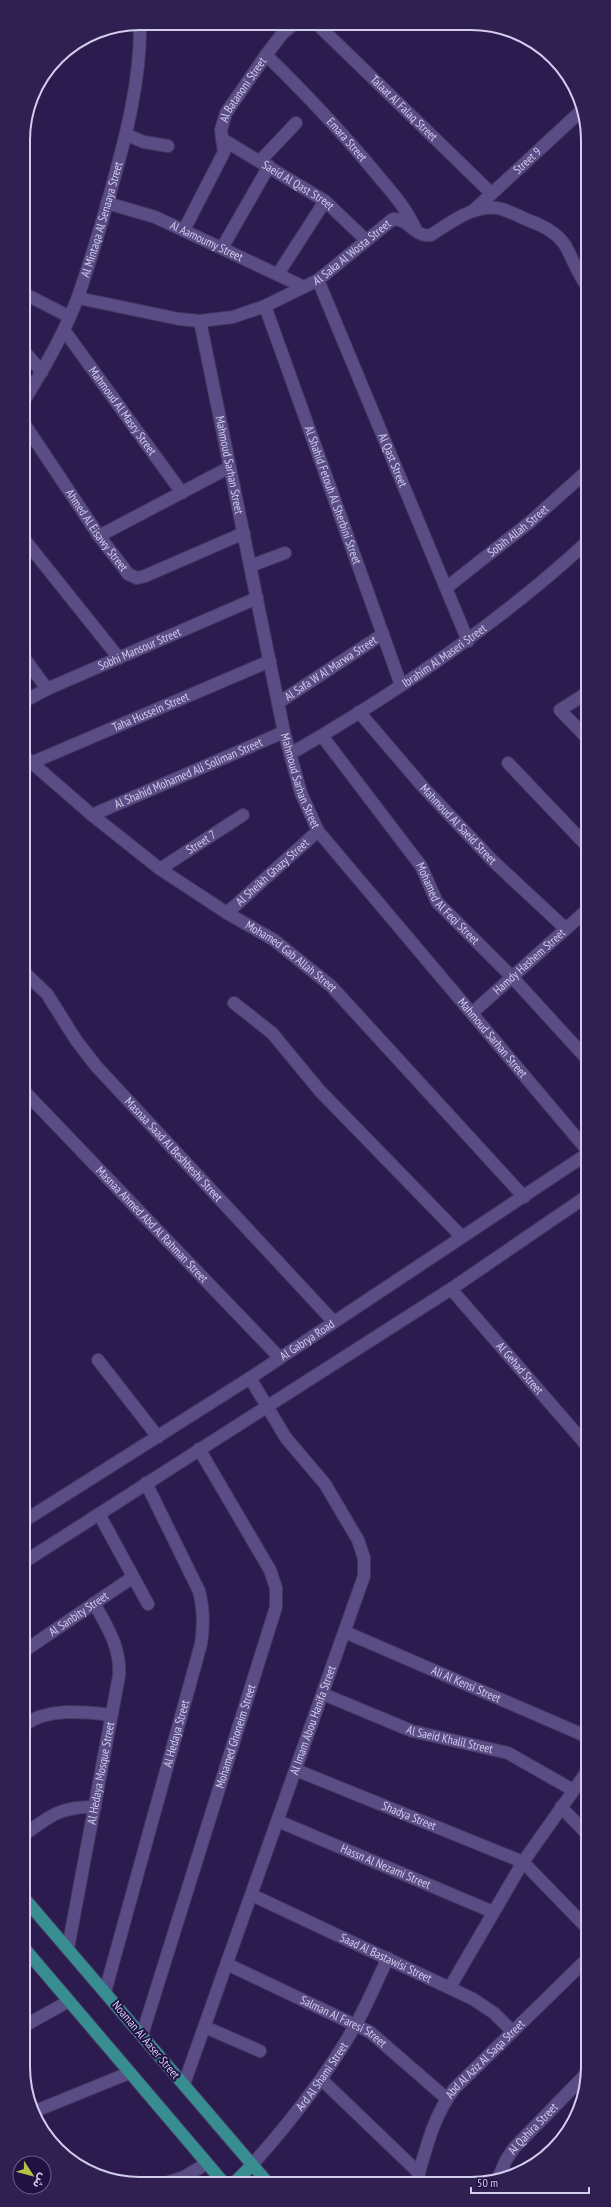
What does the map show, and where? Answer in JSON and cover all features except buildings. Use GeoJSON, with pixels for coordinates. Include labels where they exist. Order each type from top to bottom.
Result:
{"type":"FeatureCollection","features":[{"type":"Feature","properties":{"kind":"main road","name":"Noaman Al Aaser Street"},"geometry":{"type":"LineString","coordinates":[[30,1905],[263,2177]]}},
{"type":"Feature","properties":{"kind":"main road"},"geometry":{"type":"LineString","coordinates":[[30,1956],[218,2177]]}},
{"type":"Feature","properties":{"kind":"main road"},"geometry":{"type":"LineString","coordinates":[[240,2177],[252,2165]]}},
{"type":"Feature","properties":{"kind":"street","name":"Al Mintaqa Al Senaaya Street"},"geometry":{"type":"LineString","coordinates":[[30,391],[42,372],[64,330],[78,298],[107,203],[127,135],[140,46],[140,30]]}},
{"type":"Feature","properties":{"kind":"street","name":"Al Batanoni Street"},"geometry":{"type":"LineString","coordinates":[[184,230],[222,159],[224,152],[221,130],[226,113],[266,55],[279,30]]}},
{"type":"Feature","properties":{"kind":"street","name":"Talaat Al Falaq Street"},"geometry":{"type":"LineString","coordinates":[[323,30],[490,192]]}},
{"type":"Feature","properties":{"kind":"street","name":"Emara Street"},"geometry":{"type":"LineString","coordinates":[[266,55],[308,96],[348,139],[407,211],[417,232]]}},
{"type":"Feature","properties":{"kind":"street","name":"Street 9"},"geometry":{"type":"LineString","coordinates":[[473,211],[490,192],[577,114]]}},
{"type":"Feature","properties":{"kind":"street"},"geometry":{"type":"LineString","coordinates":[[222,248],[264,164],[296,123]]}},
{"type":"Feature","properties":{"kind":"street"},"geometry":{"type":"LineString","coordinates":[[127,135],[144,142],[168,146]]}},
{"type":"Feature","properties":{"kind":"street","name":"Saeid Al Qast Street"},"geometry":{"type":"LineString","coordinates":[[222,139],[324,201],[366,240]]}},
{"type":"Feature","properties":{"kind":"street"},"geometry":{"type":"LineString","coordinates":[[278,274],[324,201]]}},
{"type":"Feature","properties":{"kind":"street","name":"Al Aamoumy Street"},"geometry":{"type":"LineString","coordinates":[[107,203],[156,217],[304,286]]}},
{"type":"Feature","properties":{"kind":"street"},"geometry":{"type":"LineString","coordinates":[[417,232],[426,236],[462,214],[473,211],[491,208],[502,210],[542,225],[555,234],[565,245],[581,272]]}},
{"type":"Feature","properties":{"kind":"street","name":"Al Saka Al Wosta Street"},"geometry":{"type":"LineString","coordinates":[[78,298],[179,319],[200,321],[233,317],[265,306],[318,280],[393,219],[399,218],[417,232]]}},
{"type":"Feature","properties":{"kind":"street","name":"Al Qast Street"},"geometry":{"type":"LineString","coordinates":[[318,280],[468,641]]}},
{"type":"Feature","properties":{"kind":"street"},"geometry":{"type":"LineString","coordinates":[[30,297],[70,317]]}},
{"type":"Feature","properties":{"kind":"street","name":"Al Shahid Fetouh Al Sherbini Street"},"geometry":{"type":"LineString","coordinates":[[265,306],[401,685]]}},
{"type":"Feature","properties":{"kind":"street","name":"Mahmoud Sarhan Street"},"geometry":{"type":"LineString","coordinates":[[200,321],[284,732],[301,793],[318,831],[581,1143]]}},
{"type":"Feature","properties":{"kind":"street","name":"Mahmoud Al Masry Street"},"geometry":{"type":"LineString","coordinates":[[64,330],[182,493]]}},
{"type":"Feature","properties":{"kind":"street"},"geometry":{"type":"LineString","coordinates":[[30,358],[42,372]]}},
{"type":"Feature","properties":{"kind":"street","name":"Ahmed Al Eisawy Street"},"geometry":{"type":"LineString","coordinates":[[30,432],[99,536],[128,574],[137,578],[145,576],[244,533]]}},
{"type":"Feature","properties":{"kind":"street"},"geometry":{"type":"LineString","coordinates":[[99,536],[230,467]]}},
{"type":"Feature","properties":{"kind":"street","name":"Sobih Allah Street"},"geometry":{"type":"LineString","coordinates":[[446,588],[530,522],[581,476]]}},
{"type":"Feature","properties":{"kind":"street"},"geometry":{"type":"LineString","coordinates":[[30,547],[119,658]]}},
{"type":"Feature","properties":{"kind":"street","name":"Ibrahim Al Maseri Street"},"geometry":{"type":"LineString","coordinates":[[290,754],[322,736],[468,641],[517,603],[581,547]]}},
{"type":"Feature","properties":{"kind":"street"},"geometry":{"type":"LineString","coordinates":[[250,566],[285,553]]}},
{"type":"Feature","properties":{"kind":"street","name":"Sobhi Mansour Street"},"geometry":{"type":"LineString","coordinates":[[30,699],[47,689],[257,598]]}},
{"type":"Feature","properties":{"kind":"street","name":"Al Safa W Al Marwa Street"},"geometry":{"type":"LineString","coordinates":[[278,703],[383,634]]}},
{"type":"Feature","properties":{"kind":"street","name":"Taha Hussein Street"},"geometry":{"type":"LineString","coordinates":[[30,758],[270,661]]}},
{"type":"Feature","properties":{"kind":"street"},"geometry":{"type":"LineString","coordinates":[[30,665],[47,689]]}},
{"type":"Feature","properties":{"kind":"street"},"geometry":{"type":"LineString","coordinates":[[581,696],[560,710],[581,732]]}},
{"type":"Feature","properties":{"kind":"street","name":"Mahmoud Al Saeid Street"},"geometry":{"type":"LineString","coordinates":[[359,712],[424,788],[493,861],[566,929]]}},
{"type":"Feature","properties":{"kind":"street","name":"Al Shahid Mohamed Ali Soliman Street"},"geometry":{"type":"LineString","coordinates":[[92,815],[284,732]]}},
{"type":"Feature","properties":{"kind":"street","name":"Mohamed Al Feqi Street"},"geometry":{"type":"LineString","coordinates":[[322,736],[421,866],[437,902],[512,977],[581,1053]]}},
{"type":"Feature","properties":{"kind":"street","name":"Mohamed Gab Allah Street"},"geometry":{"type":"LineString","coordinates":[[30,762],[92,815],[160,869],[227,913],[274,940],[331,986],[524,1197]]}},
{"type":"Feature","properties":{"kind":"street"},"geometry":{"type":"LineString","coordinates":[[508,763],[581,840]]}},
{"type":"Feature","properties":{"kind":"street","name":"Street 7"},"geometry":{"type":"LineString","coordinates":[[160,869],[243,815]]}},
{"type":"Feature","properties":{"kind":"street","name":"Al Sheikh Ghazy Street"},"geometry":{"type":"LineString","coordinates":[[227,913],[318,831]]}},
{"type":"Feature","properties":{"kind":"street","name":"Hamdy Hashem Street"},"geometry":{"type":"LineString","coordinates":[[472,1013],[581,915]]}},
{"type":"Feature","properties":{"kind":"street","name":"Masnaa Saad Al Beshbeshi Street"},"geometry":{"type":"LineString","coordinates":[[30,978],[48,994],[76,1040],[96,1066],[333,1321]]}},
{"type":"Feature","properties":{"kind":"street"},"geometry":{"type":"LineString","coordinates":[[234,1003],[272,1033],[320,1092],[462,1237]]}},
{"type":"Feature","properties":{"kind":"street","name":"Masnaa Ahmed Abd Al Rahman Street"},"geometry":{"type":"LineString","coordinates":[[30,1097],[280,1358]]}},
{"type":"Feature","properties":{"kind":"street","name":"Al Gabrya Road"},"geometry":{"type":"LineString","coordinates":[[30,1517],[39,1510],[158,1437],[250,1378],[333,1321],[524,1197],[581,1158]]}},
{"type":"Feature","properties":{"kind":"street"},"geometry":{"type":"LineString","coordinates":[[30,1558],[451,1289],[581,1200]]}},
{"type":"Feature","properties":{"kind":"street","name":"Al Gehad Street"},"geometry":{"type":"LineString","coordinates":[[451,1289],[581,1440]]}},
{"type":"Feature","properties":{"kind":"street"},"geometry":{"type":"LineString","coordinates":[[98,1360],[158,1437]]}},
{"type":"Feature","properties":{"kind":"street","name":"Al Imam Abou Hanifa Street"},"geometry":{"type":"LineString","coordinates":[[184,2084],[364,1576],[364,1558],[358,1540],[325,1484],[286,1438],[266,1407],[250,1378]]}},
{"type":"Feature","properties":{"kind":"street","name":"Mohamed Ghoneim Street"},"geometry":{"type":"LineString","coordinates":[[142,2035],[276,1606],[276,1588],[270,1570],[199,1449]]}},
{"type":"Feature","properties":{"kind":"street","name":"Al Hedaya Street"},"geometry":{"type":"LineString","coordinates":[[106,1992],[201,1644],[204,1626],[203,1608],[199,1591],[146,1483]]}},
{"type":"Feature","properties":{"kind":"street"},"geometry":{"type":"LineString","coordinates":[[98,1514],[148,1604]]}},
{"type":"Feature","properties":{"kind":"street","name":"Al Sanbity Street"},"geometry":{"type":"LineString","coordinates":[[30,1647],[133,1576]]}},
{"type":"Feature","properties":{"kind":"street","name":"Al Hedaya Mosque Street"},"geometry":{"type":"LineString","coordinates":[[68,1948],[112,1715],[120,1663],[113,1638],[94,1603]]}},
{"type":"Feature","properties":{"kind":"street","name":"Ali Al Kensi Street"},"geometry":{"type":"LineString","coordinates":[[345,1632],[581,1734]]}},
{"type":"Feature","properties":{"kind":"street","name":"Al Saeid Khalil Street"},"geometry":{"type":"LineString","coordinates":[[323,1694],[412,1731],[497,1749],[573,1790]]}},
{"type":"Feature","properties":{"kind":"street"},"geometry":{"type":"LineString","coordinates":[[30,1723],[52,1714],[77,1712],[112,1715]]}},
{"type":"Feature","properties":{"kind":"street","name":"Shadya Street"},"geometry":{"type":"LineString","coordinates":[[296,1770],[523,1862]]}},
{"type":"Feature","properties":{"kind":"street"},"geometry":{"type":"LineString","coordinates":[[450,1987],[492,1912],[523,1862],[560,1807],[581,1779]]}},
{"type":"Feature","properties":{"kind":"street"},"geometry":{"type":"LineString","coordinates":[[30,1830],[49,1816],[64,1809],[79,1806],[95,1806]]}},
{"type":"Feature","properties":{"kind":"street"},"geometry":{"type":"LineString","coordinates":[[560,1807],[581,1828]]}},
{"type":"Feature","properties":{"kind":"street","name":"Hassn Al Nezami Street"},"geometry":{"type":"LineString","coordinates":[[278,1822],[492,1912]]}},
{"type":"Feature","properties":{"kind":"street"},"geometry":{"type":"LineString","coordinates":[[523,1862],[581,1922]]}},
{"type":"Feature","properties":{"kind":"street","name":"Saad Al Bastawisi Street"},"geometry":{"type":"LineString","coordinates":[[252,1895],[473,1998],[494,2013],[512,2031]]}},
{"type":"Feature","properties":{"kind":"street","name":"Ard Al Shami Street"},"geometry":{"type":"LineString","coordinates":[[252,2165],[289,2124],[322,2080],[356,2024],[388,1958]]}},
{"type":"Feature","properties":{"kind":"street","name":"Salman Al Faresi Street"},"geometry":{"type":"LineString","coordinates":[[227,1964],[356,2024],[383,2041],[446,2098]]}},
{"type":"Feature","properties":{"kind":"street","name":"Abd Al Aziz Al Saqa Street"},"geometry":{"type":"LineString","coordinates":[[418,2177],[439,2112],[446,2098],[512,2031],[581,1965]]}},
{"type":"Feature","properties":{"kind":"street"},"geometry":{"type":"LineString","coordinates":[[30,2023],[69,2002]]}},
{"type":"Feature","properties":{"kind":"street"},"geometry":{"type":"LineString","coordinates":[[205,2027],[260,2051]]}},
{"type":"Feature","properties":{"kind":"street"},"geometry":{"type":"LineString","coordinates":[[39,2110],[129,2072]]}},
{"type":"Feature","properties":{"kind":"street"},"geometry":{"type":"LineString","coordinates":[[322,2080],[417,2177]]}},
{"type":"Feature","properties":{"kind":"street","name":"Al Qahira Street"},"geometry":{"type":"LineString","coordinates":[[503,2172],[514,2148],[580,2080]]}},
{"type":"Feature","properties":{"kind":"street"},"geometry":{"type":"LineString","coordinates":[[184,2177],[206,2164]]}}]}
